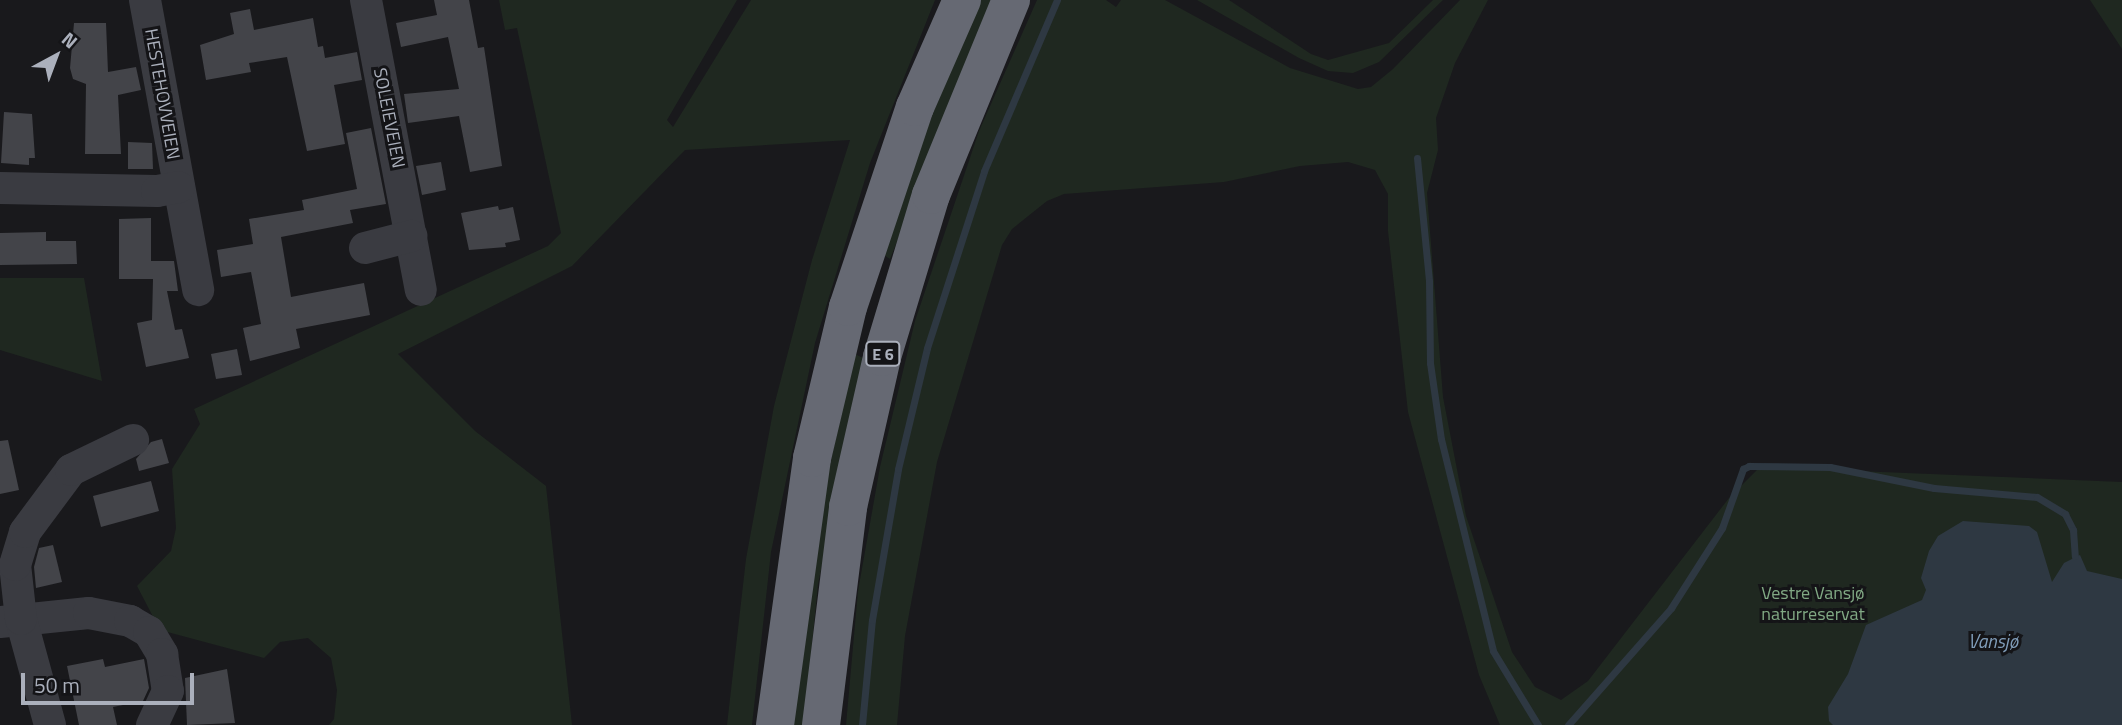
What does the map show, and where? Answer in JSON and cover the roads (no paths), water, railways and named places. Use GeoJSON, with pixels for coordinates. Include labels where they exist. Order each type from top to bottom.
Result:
{"type":"FeatureCollection","features":[{"type":"Feature","properties":{"kind":"highway","name":"E 6"},"geometry":{"type":"LineString","coordinates":[[775,725],[813,458],[848,307],[915,107],[962,0]]}},
{"type":"Feature","properties":{"kind":"highway","name":"E 6"},"geometry":{"type":"LineString","coordinates":[[821,725],[848,507],[882,357],[931,195],[1011,0]]}},
{"type":"Feature","properties":{"kind":"street","name":"HESTEHOVVEIEN"},"geometry":{"type":"LineString","coordinates":[[145,0],[198,290]]}},
{"type":"Feature","properties":{"kind":"street","name":"SOLEIEVEIEN"},"geometry":{"type":"LineString","coordinates":[[366,0],[421,290]]}},
{"type":"Feature","properties":{"kind":"street"},"geometry":{"type":"LineString","coordinates":[[0,188],[157,191],[179,187]]}},
{"type":"Feature","properties":{"kind":"street"},"geometry":{"type":"LineString","coordinates":[[365,248],[411,236]]}},
{"type":"Feature","properties":{"kind":"street"},"geometry":{"type":"LineString","coordinates":[[50,725],[11,620],[8,555],[71,470],[133,440]]}},
{"type":"Feature","properties":{"kind":"street"},"geometry":{"type":"LineString","coordinates":[[11,620],[89,614],[130,621],[149,632],[162,654],[169,691],[152,725]]}},
{"type":"Feature","properties":{"kind":"water","name":"Vansjø"},"geometry":{"type":"Polygon","coordinates":[[[1963,521],[2029,526],[2037,532],[2052,582],[2064,563],[2080,555],[2087,571],[2122,579],[2122,725],[1833,725],[1829,721],[1828,707],[1848,674],[1866,625],[1922,600],[1926,590],[1921,578],[1929,551],[1938,536],[1963,521]]]}},
{"type":"Feature","properties":{"kind":"waterway"},"geometry":{"type":"LineString","coordinates":[[862,725],[872,620],[898,469],[927,348],[984,171],[1057,0]]}},
{"type":"Feature","properties":{"kind":"waterway"},"geometry":{"type":"LineString","coordinates":[[1417,158],[1429,281],[1430,363],[1441,439],[1493,651],[1538,725]]}},
{"type":"Feature","properties":{"kind":"waterway"},"geometry":{"type":"LineString","coordinates":[[1568,725],[1671,608],[1722,528],[1743,469],[1749,466],[1830,467],[1934,488],[2037,497],[2065,514],[2073,530],[2075,556]]}},
{"type":"Feature","properties":{"kind":"park label","name":"Vestre Vansjø naturreservat"},"geometry":{"type":"Point","coordinates":[1813,604]}}]}
